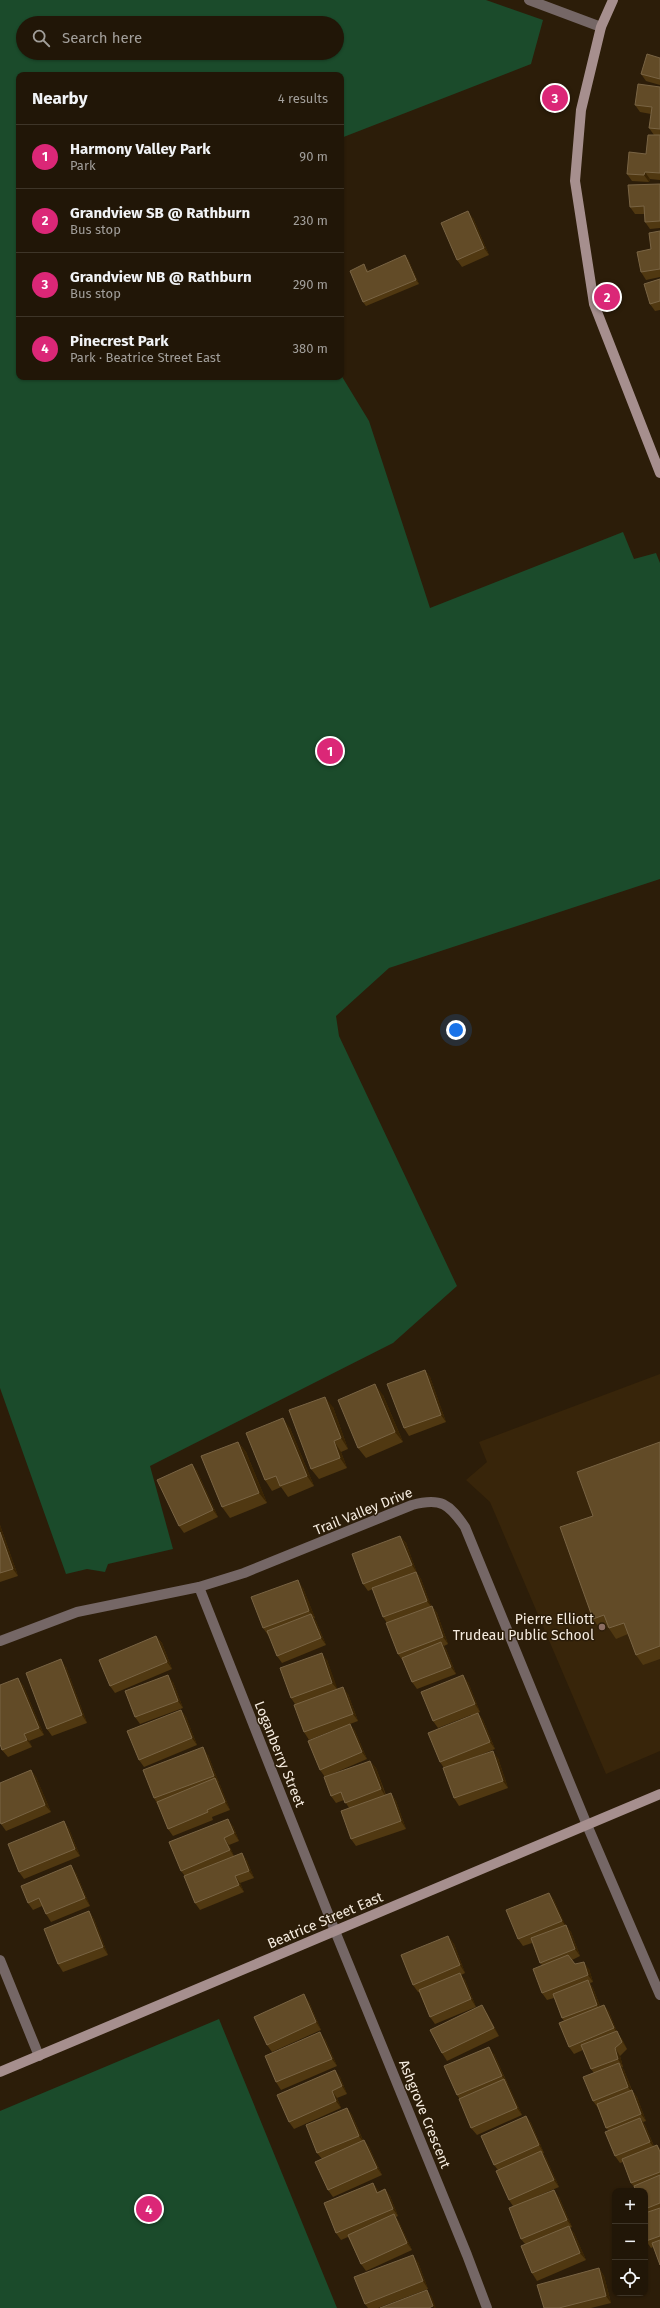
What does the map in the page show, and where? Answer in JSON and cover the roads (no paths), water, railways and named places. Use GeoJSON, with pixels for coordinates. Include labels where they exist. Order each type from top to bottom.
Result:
{"type":"FeatureCollection","features":[{"type":"Feature","properties":{"kind":"street"},"geometry":{"type":"LineString","coordinates":[[528,0],[601,27]]}},
{"type":"Feature","properties":{"kind":"street"},"geometry":{"type":"LineString","coordinates":[[613,0],[601,27],[581,110],[575,181],[594,304],[660,473]]}},
{"type":"Feature","properties":{"kind":"street","name":"Trail Valley Drive"},"geometry":{"type":"LineString","coordinates":[[0,1641],[77,1612],[199,1587],[244,1573],[412,1505],[426,1501],[441,1502],[453,1510],[466,1527],[587,1825]]}},
{"type":"Feature","properties":{"kind":"street","name":"Loganberry Street"},"geometry":{"type":"LineString","coordinates":[[199,1587],[335,1931]]}},
{"type":"Feature","properties":{"kind":"street","name":"Beatrice Street East"},"geometry":{"type":"LineString","coordinates":[[0,2072],[660,1794]]}},
{"type":"Feature","properties":{"kind":"street"},"geometry":{"type":"LineString","coordinates":[[587,1825],[660,1995]]}},
{"type":"Feature","properties":{"kind":"street","name":"Ashgrove Crescent"},"geometry":{"type":"LineString","coordinates":[[335,1931],[462,2240],[487,2308]]}},
{"type":"Feature","properties":{"kind":"street"},"geometry":{"type":"LineString","coordinates":[[0,1960],[39,2056]]}},
{"type":"Feature","properties":{"kind":"place","name":"Grandview NB @ Rathburn"},"geometry":{"type":"Point","coordinates":[555,98]}},
{"type":"Feature","properties":{"kind":"place","name":"Grandview SB @ Rathburn"},"geometry":{"type":"Point","coordinates":[607,297]}},
{"type":"Feature","properties":{"kind":"place","name":"Harmony Valley Park"},"geometry":{"type":"Point","coordinates":[330,751]}},
{"type":"Feature","properties":{"kind":"place","name":"Pierre Elliott Trudeau Public School"},"geometry":{"type":"Point","coordinates":[602,1627]}},
{"type":"Feature","properties":{"kind":"place","name":"Pinecrest Park"},"geometry":{"type":"Point","coordinates":[149,2209]}}]}
